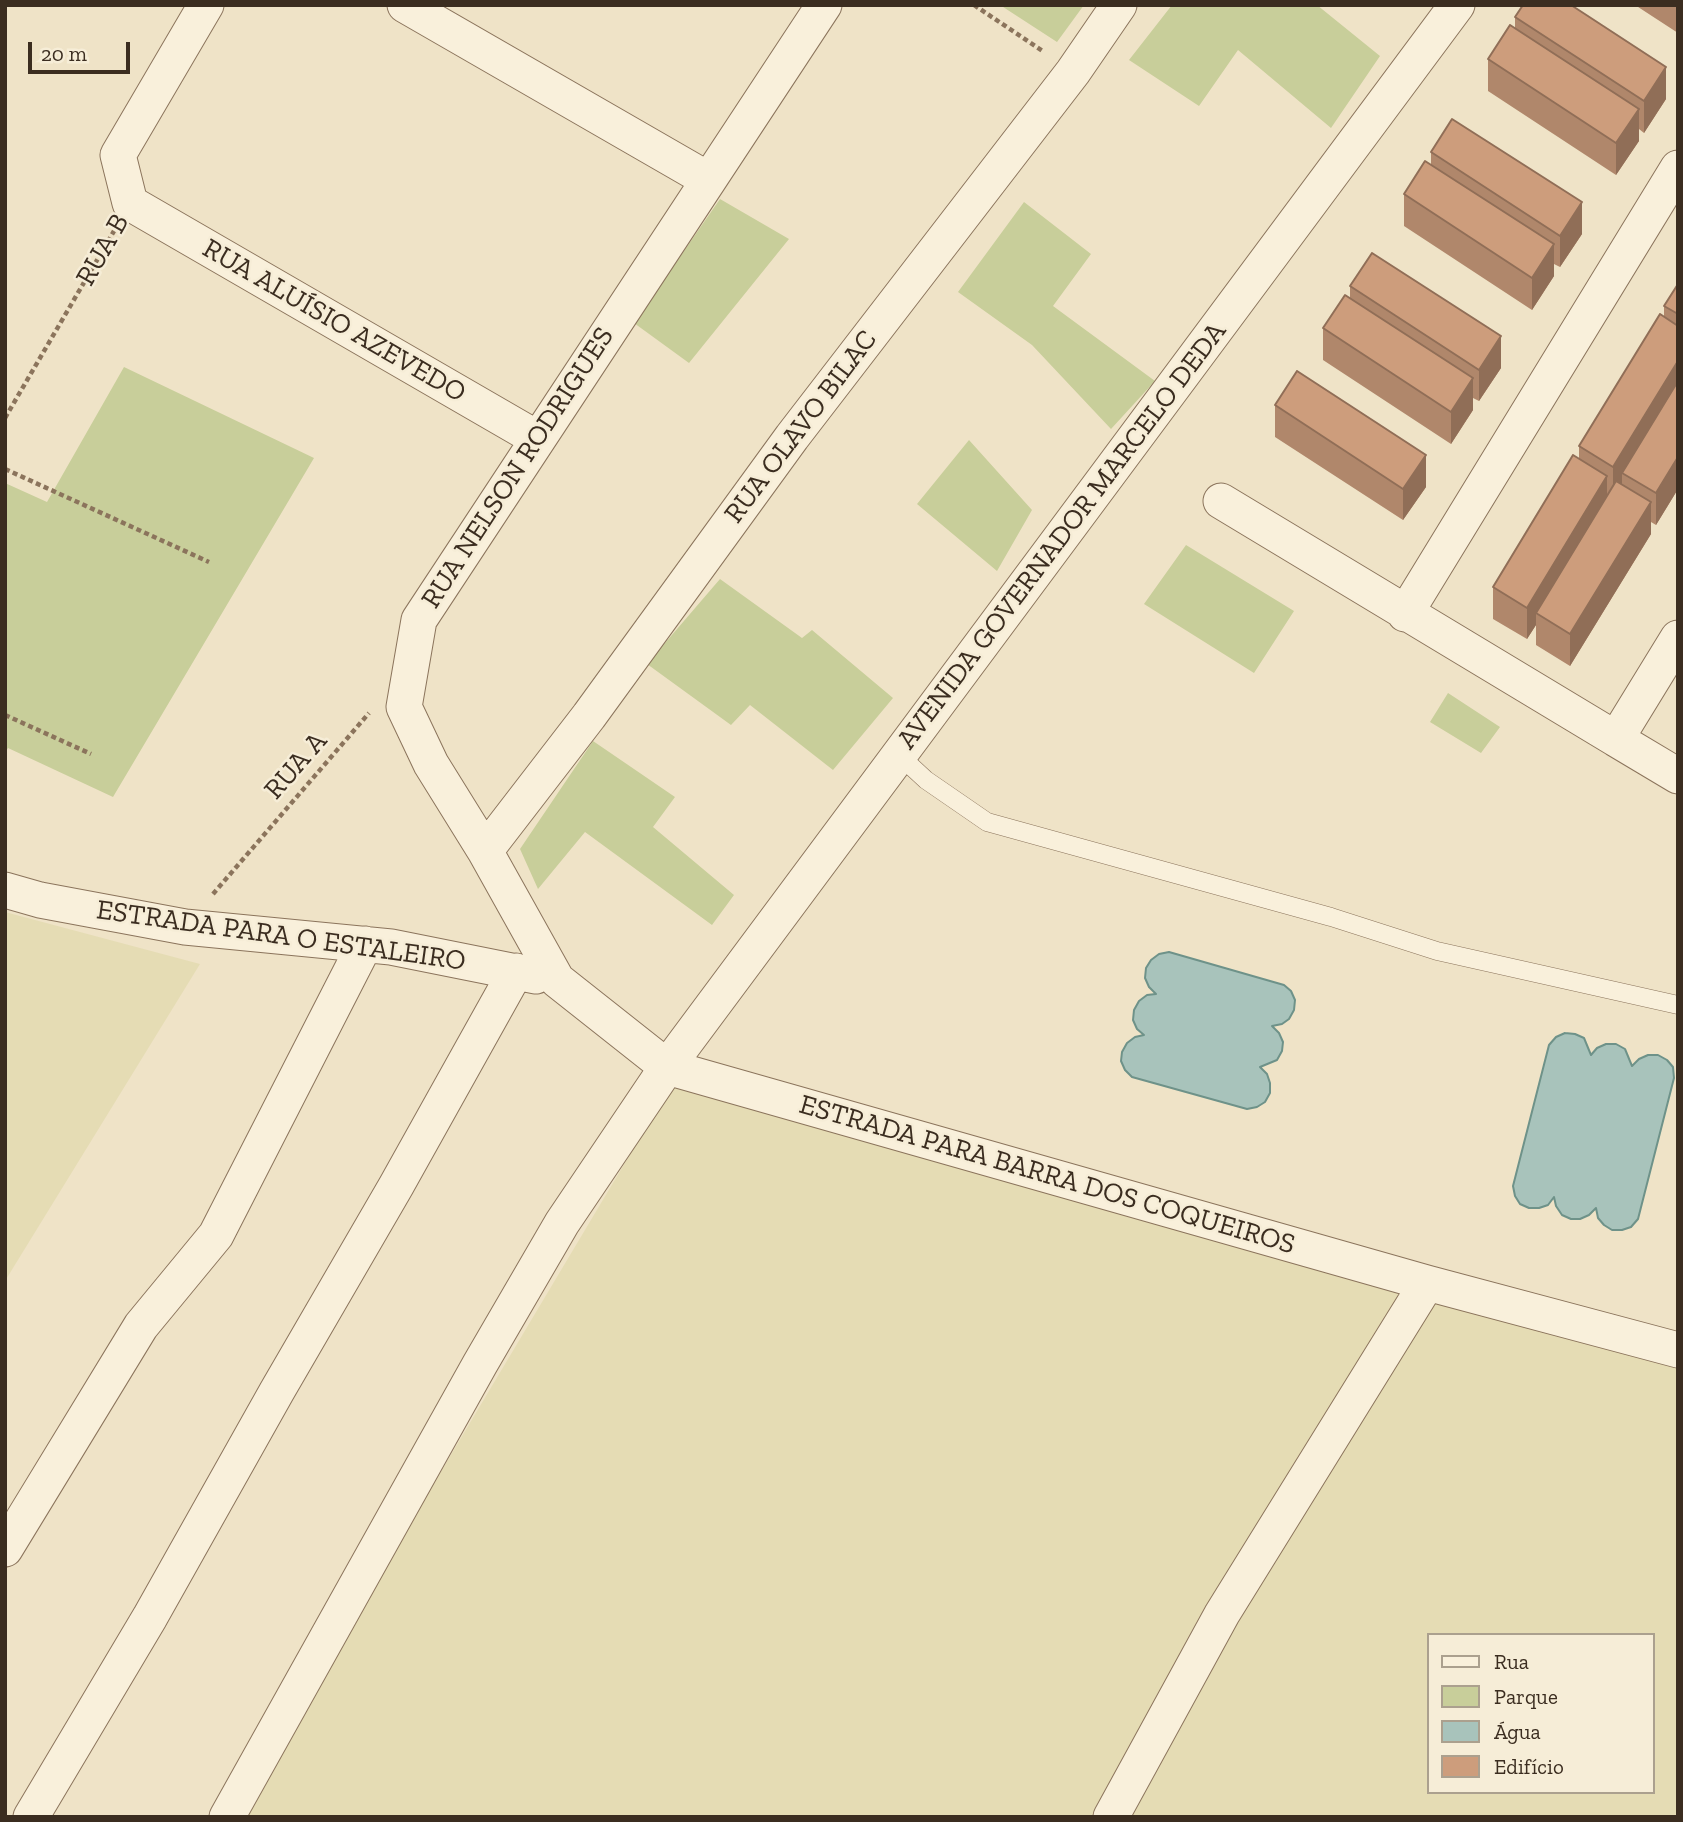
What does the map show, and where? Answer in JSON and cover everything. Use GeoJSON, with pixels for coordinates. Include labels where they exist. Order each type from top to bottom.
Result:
{"type":"FeatureCollection","features":[{"type":"Feature","properties":{"kind":"street","name":"RUA B"},"geometry":{"type":"LineString","coordinates":[[130,203],[118,155],[206,5]]}},
{"type":"Feature","properties":{"kind":"street"},"geometry":{"type":"LineString","coordinates":[[405,5],[707,179]]}},
{"type":"Feature","properties":{"kind":"street","name":"RUA NELSON RODRIGUES"},"geometry":{"type":"LineString","coordinates":[[667,1067],[557,980],[485,850],[431,764],[404,707],[419,620],[824,5]]}},
{"type":"Feature","properties":{"kind":"street","name":"RUA OLAVO BILAC"},"geometry":{"type":"LineString","coordinates":[[485,850],[589,716],[792,437],[1073,72],[1118,5]]}},
{"type":"Feature","properties":{"kind":"street","name":"AVENIDA GOVERNADOR MARCELO DEDA"},"geometry":{"type":"LineString","coordinates":[[227,1817],[562,1223],[667,1067],[1457,5]]}},
{"type":"Feature","properties":{"kind":"street"},"geometry":{"type":"LineString","coordinates":[[1405,614],[1678,168]]}},
{"type":"Feature","properties":{"kind":"street","name":"RUA ALUÍSIO AZEVEDO"},"geometry":{"type":"LineString","coordinates":[[130,203],[537,439]]}},
{"type":"Feature","properties":{"kind":"street"},"geometry":{"type":"LineString","coordinates":[[1221,501],[1678,776]]}},
{"type":"Feature","properties":{"kind":"street"},"geometry":{"type":"LineString","coordinates":[[1616,740],[1678,638]]}},
{"type":"Feature","properties":{"kind":"street","name":"ESTRADA PARA O ESTALEIRO"},"geometry":{"type":"LineString","coordinates":[[5,890],[40,900],[185,927],[391,947],[557,980]]}},
{"type":"Feature","properties":{"kind":"street"},"geometry":{"type":"LineString","coordinates":[[5,1549],[141,1326],[216,1235],[365,944]]}},
{"type":"Feature","properties":{"kind":"street"},"geometry":{"type":"LineString","coordinates":[[31,1817],[150,1617],[516,971]]}},
{"type":"Feature","properties":{"kind":"street","name":"ESTRADA PARA BARRA DOS COQUEIROS"},"geometry":{"type":"LineString","coordinates":[[667,1067],[1427,1283],[1678,1350]]}},
{"type":"Feature","properties":{"kind":"street"},"geometry":{"type":"LineString","coordinates":[[1111,1817],[1222,1614],[1427,1283]]}},
{"type":"Feature","properties":{"kind":"lane"},"geometry":{"type":"LineString","coordinates":[[899,755],[926,780],[987,822],[1331,917],[1437,951],[1678,1005]]}},
{"type":"Feature","properties":{"kind":"path"},"geometry":{"type":"LineString","coordinates":[[974,5],[1073,72]]}},
{"type":"Feature","properties":{"kind":"path","name":"RUA B"},"geometry":{"type":"LineString","coordinates":[[5,418],[130,203]]}},
{"type":"Feature","properties":{"kind":"path"},"geometry":{"type":"LineString","coordinates":[[5,469],[209,562]]}},
{"type":"Feature","properties":{"kind":"path","name":"RUA A"},"geometry":{"type":"LineString","coordinates":[[185,927],[371,711]]}},
{"type":"Feature","properties":{"kind":"path"},"geometry":{"type":"LineString","coordinates":[[5,715],[91,754]]}},
{"type":"Feature","properties":{"kind":"shaded area"},"geometry":{"type":"Polygon","coordinates":[[[5,912],[200,964],[5,1281],[5,912]]]}},
{"type":"Feature","properties":{"kind":"shaded area"},"geometry":{"type":"Polygon","coordinates":[[[672,1084],[1678,1357],[1678,1817],[235,1817],[672,1084]]]}},
{"type":"Feature","properties":{"kind":"green space"},"geometry":{"type":"Polygon","coordinates":[[[1000,5],[1084,5],[1057,42],[1000,5]]]}},
{"type":"Feature","properties":{"kind":"green space"},"geometry":{"type":"Polygon","coordinates":[[[1172,5],[1317,5],[1380,56],[1331,128],[1238,50],[1199,106],[1129,60],[1172,5]]]}},
{"type":"Feature","properties":{"kind":"green space"},"geometry":{"type":"Polygon","coordinates":[[[720,199],[789,239],[689,363],[634,323],[720,199]]]}},
{"type":"Feature","properties":{"kind":"green space"},"geometry":{"type":"Polygon","coordinates":[[[1024,202],[1091,254],[1053,306],[1155,381],[1111,429],[1032,345],[958,292],[1024,202]]]}},
{"type":"Feature","properties":{"kind":"green space"},"geometry":{"type":"Polygon","coordinates":[[[124,367],[314,458],[113,797],[8,748],[5,753],[5,483],[47,502],[124,367]]]}},
{"type":"Feature","properties":{"kind":"green space"},"geometry":{"type":"Polygon","coordinates":[[[969,440],[1032,510],[997,571],[917,504],[969,440]]]}},
{"type":"Feature","properties":{"kind":"green space"},"geometry":{"type":"Polygon","coordinates":[[[1186,545],[1294,611],[1254,673],[1144,604],[1186,545]]]}},
{"type":"Feature","properties":{"kind":"green space"},"geometry":{"type":"Polygon","coordinates":[[[720,579],[802,638],[812,630],[893,698],[833,770],[750,705],[731,725],[647,664],[720,579]]]}},
{"type":"Feature","properties":{"kind":"green space"},"geometry":{"type":"Polygon","coordinates":[[[1448,693],[1500,727],[1481,753],[1430,722],[1448,693]]]}},
{"type":"Feature","properties":{"kind":"green space"},"geometry":{"type":"Polygon","coordinates":[[[593,741],[675,797],[653,827],[734,895],[712,925],[585,832],[538,889],[520,849],[593,741]]]}},
{"type":"Feature","properties":{"kind":"water"},"geometry":{"type":"Polygon","coordinates":[[[1169,952],[1284,985],[1291,991],[1295,1000],[1294,1010],[1289,1019],[1272,1026],[1283,1042],[1282,1051],[1277,1060],[1260,1067],[1267,1074],[1270,1093],[1265,1102],[1257,1107],[1247,1109],[1132,1077],[1125,1070],[1121,1061],[1122,1052],[1127,1043],[1144,1035],[1133,1020],[1134,1010],[1139,1001],[1147,995],[1156,994],[1145,978],[1146,968],[1159,954],[1169,952]]]}},
{"type":"Feature","properties":{"kind":"water"},"geometry":{"type":"Polygon","coordinates":[[[1565,1033],[1584,1038],[1591,1055],[1606,1044],[1616,1044],[1625,1049],[1632,1066],[1648,1055],[1658,1055],[1673,1067],[1674,1078],[1638,1219],[1631,1227],[1622,1230],[1612,1230],[1604,1225],[1598,1218],[1596,1208],[1580,1219],[1571,1219],[1562,1215],[1554,1197],[1548,1205],[1529,1208],[1520,1204],[1515,1196],[1513,1186],[1549,1045],[1556,1037],[1565,1033]]]}},
{"type":"Feature","properties":{"kind":"building"},"geometry":{"type":"Polygon","coordinates":[[[1523,5],[1571,5],[1666,67],[1644,101],[1515,17],[1523,5]]]}},
{"type":"Feature","properties":{"kind":"building"},"geometry":{"type":"Polygon","coordinates":[[[1510,25],[1639,109],[1616,143],[1488,59],[1510,25]]]}},
{"type":"Feature","properties":{"kind":"building"},"geometry":{"type":"Polygon","coordinates":[[[1452,119],[1582,202],[1560,236],[1431,152],[1452,119]]]}},
{"type":"Feature","properties":{"kind":"building"},"geometry":{"type":"Polygon","coordinates":[[[1425,161],[1554,244],[1532,278],[1404,194],[1425,161]]]}},
{"type":"Feature","properties":{"kind":"building"},"geometry":{"type":"Polygon","coordinates":[[[1372,253],[1501,336],[1479,370],[1350,286],[1372,253]]]}},
{"type":"Feature","properties":{"kind":"building"},"geometry":{"type":"Polygon","coordinates":[[[1678,284],[1678,314],[1664,306],[1678,284]]]}},
{"type":"Feature","properties":{"kind":"building"},"geometry":{"type":"Polygon","coordinates":[[[1345,295],[1473,378],[1451,412],[1323,328],[1345,295]]]}},
{"type":"Feature","properties":{"kind":"building"},"geometry":{"type":"Polygon","coordinates":[[[1660,314],[1678,326],[1678,361],[1613,467],[1579,446],[1660,314]]]}},
{"type":"Feature","properties":{"kind":"building"},"geometry":{"type":"Polygon","coordinates":[[[1297,371],[1426,455],[1403,489],[1275,405],[1297,371]]]}},
{"type":"Feature","properties":{"kind":"building"},"geometry":{"type":"Polygon","coordinates":[[[1678,381],[1678,457],[1656,493],[1622,473],[1678,381]]]}},
{"type":"Feature","properties":{"kind":"building"},"geometry":{"type":"Polygon","coordinates":[[[1573,455],[1607,476],[1527,608],[1493,587],[1573,455]]]}},
{"type":"Feature","properties":{"kind":"building"},"geometry":{"type":"Polygon","coordinates":[[[1616,481],[1651,502],[1570,634],[1536,613],[1616,481]]]}}]}
